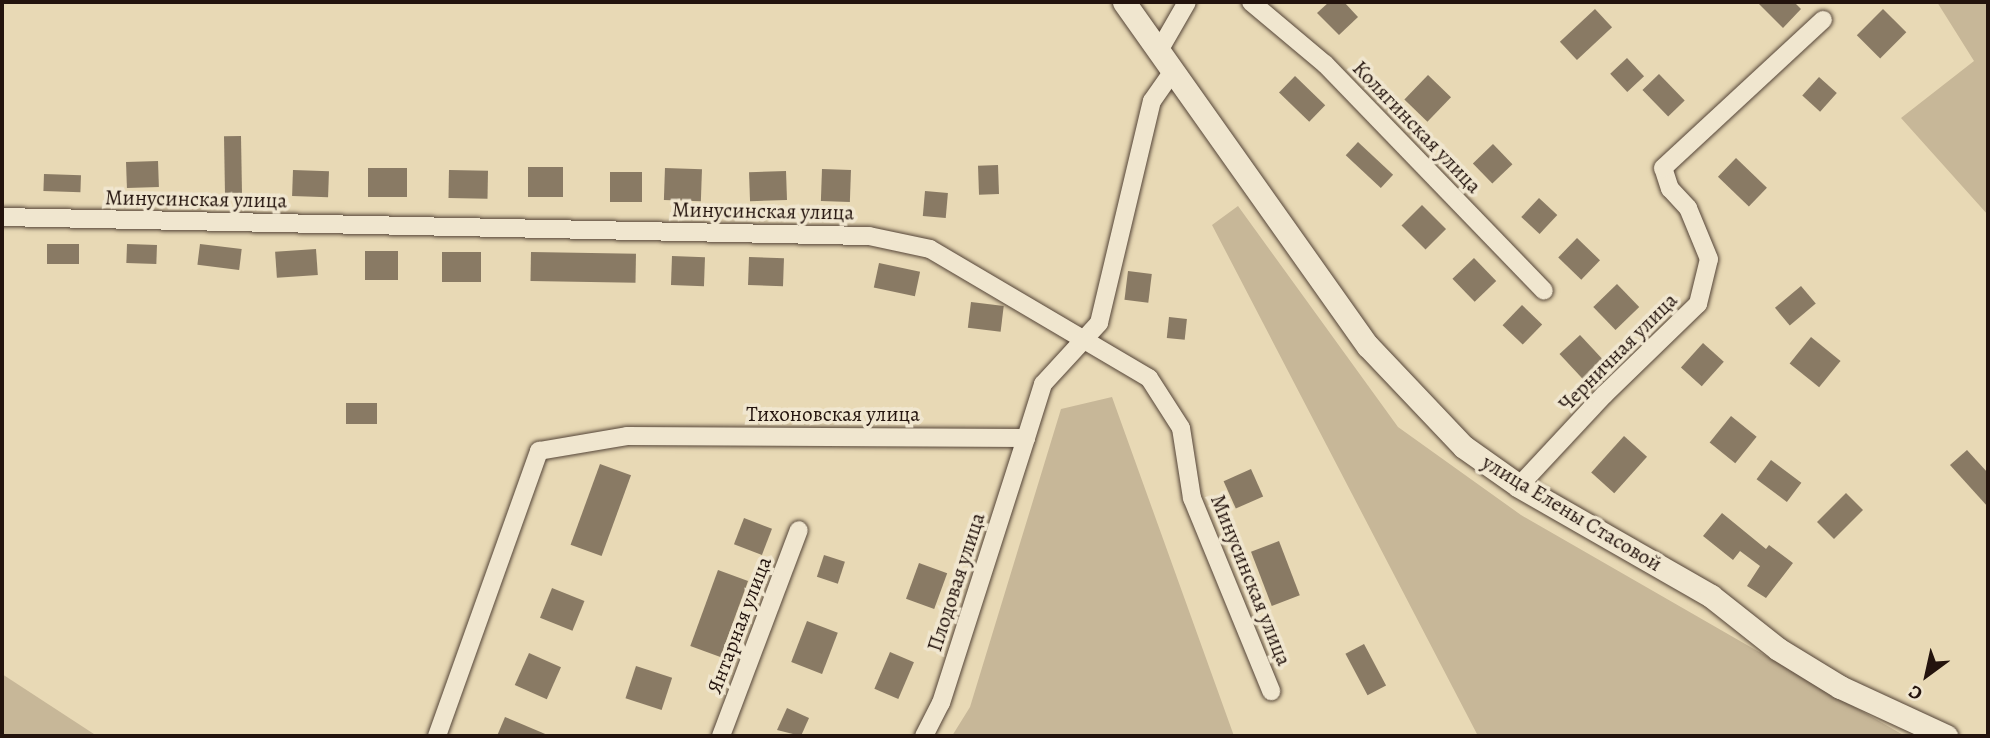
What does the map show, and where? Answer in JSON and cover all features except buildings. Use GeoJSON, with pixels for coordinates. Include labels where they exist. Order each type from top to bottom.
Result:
{"type":"FeatureCollection","features":[{"type":"Feature","properties":{"kind":"main road","name":"улица Елены Стасовой"},"geometry":{"type":"LineString","coordinates":[[1124,2],[1160,49],[1368,346],[1464,447],[1519,486],[1711,596],[1778,649],[1840,687],[1946,736]]}},
{"type":"Feature","properties":{"kind":"street"},"geometry":{"type":"LineString","coordinates":[[1160,49],[1187,2]]}},
{"type":"Feature","properties":{"kind":"street","name":"Колягинская улица"},"geometry":{"type":"LineString","coordinates":[[1251,2],[1325,64],[1544,291]]}},
{"type":"Feature","properties":{"kind":"street","name":"Черничная улица"},"geometry":{"type":"LineString","coordinates":[[1519,486],[1604,395],[1698,304],[1709,259],[1688,208],[1670,189],[1663,168],[1824,20]]}},
{"type":"Feature","properties":{"kind":"street"},"geometry":{"type":"LineString","coordinates":[[1026,438],[1043,384],[1098,323],[1152,101],[1174,70]]}},
{"type":"Feature","properties":{"kind":"street","name":"Минусинская улица"},"geometry":{"type":"LineString","coordinates":[[2,217],[869,236],[930,249],[1149,378],[1181,428],[1192,498],[1271,691]]}},
{"type":"Feature","properties":{"kind":"street","name":"Тихоновская улица"},"geometry":{"type":"LineString","coordinates":[[437,736],[539,452],[627,436],[1026,438]]}},
{"type":"Feature","properties":{"kind":"street","name":"Плодовая улица"},"geometry":{"type":"LineString","coordinates":[[923,736],[941,703],[1026,438]]}},
{"type":"Feature","properties":{"kind":"street","name":"Янтарная улица"},"geometry":{"type":"LineString","coordinates":[[721,736],[799,530]]}},
{"type":"Feature","properties":{"kind":"shaded area"},"geometry":{"type":"Polygon","coordinates":[[[1937,2],[1988,2],[1988,215],[1901,118],[1974,61],[1937,2]]]}},
{"type":"Feature","properties":{"kind":"shaded area"},"geometry":{"type":"Polygon","coordinates":[[[1238,206],[1398,427],[1521,515],[1905,736],[1478,736],[1212,225],[1238,206]]]}},
{"type":"Feature","properties":{"kind":"shaded area"},"geometry":{"type":"Polygon","coordinates":[[[1112,397],[1234,736],[952,736],[970,707],[1061,409],[1112,397]]]}},
{"type":"Feature","properties":{"kind":"shaded area"},"geometry":{"type":"Polygon","coordinates":[[[2,674],[97,736],[2,736],[2,674]]]}}]}
